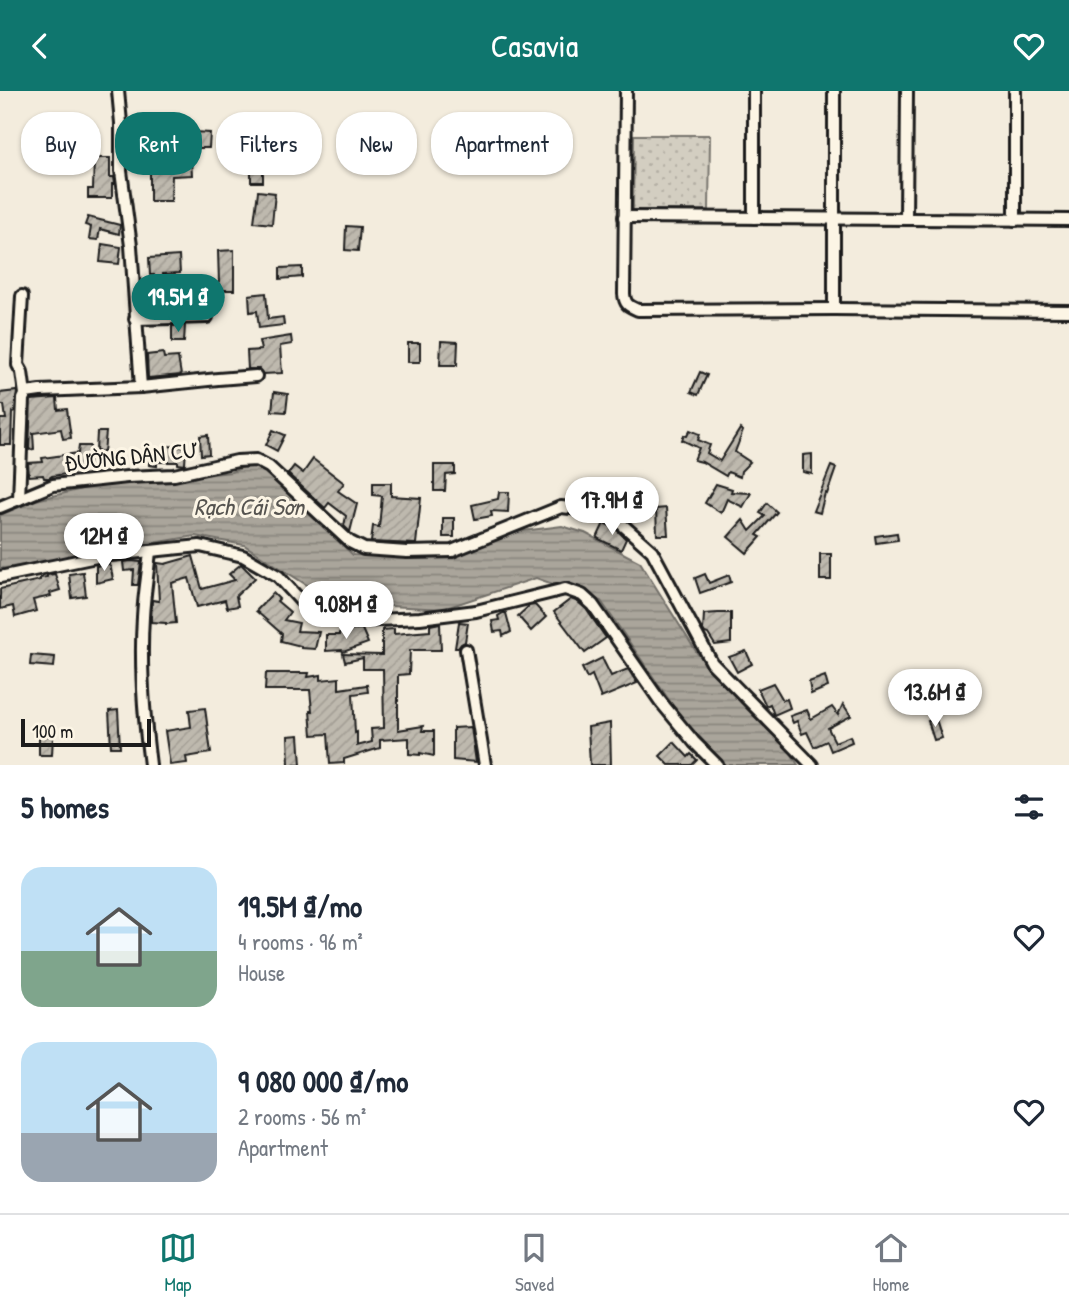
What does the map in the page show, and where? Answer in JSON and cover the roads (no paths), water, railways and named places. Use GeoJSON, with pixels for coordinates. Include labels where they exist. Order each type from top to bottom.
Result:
{"type":"FeatureCollection","features":[{"type":"Feature","properties":{"kind":"street"},"geometry":{"type":"LineString","coordinates":[[118,91],[121,171],[131,246],[141,387]]}},
{"type":"Feature","properties":{"kind":"street"},"geometry":{"type":"LineString","coordinates":[[626,91],[624,300],[627,306],[638,310],[1069,311]]}},
{"type":"Feature","properties":{"kind":"street"},"geometry":{"type":"LineString","coordinates":[[754,91],[754,218]]}},
{"type":"Feature","properties":{"kind":"street"},"geometry":{"type":"LineString","coordinates":[[834,91],[834,309]]}},
{"type":"Feature","properties":{"kind":"street"},"geometry":{"type":"LineString","coordinates":[[906,219],[907,91]]}},
{"type":"Feature","properties":{"kind":"street"},"geometry":{"type":"LineString","coordinates":[[1015,91],[1015,220]]}},
{"type":"Feature","properties":{"kind":"street"},"geometry":{"type":"LineString","coordinates":[[624,217],[1069,220]]}},
{"type":"Feature","properties":{"kind":"street"},"geometry":{"type":"LineString","coordinates":[[19,499],[25,394],[22,372],[18,365],[22,296]]}},
{"type":"Feature","properties":{"kind":"street"},"geometry":{"type":"LineString","coordinates":[[135,319],[208,317]]}},
{"type":"Feature","properties":{"kind":"street"},"geometry":{"type":"LineString","coordinates":[[25,394],[256,376]]}},
{"type":"Feature","properties":{"kind":"street","name":"ĐƯỜNG DÂN CƯ"},"geometry":{"type":"LineString","coordinates":[[0,507],[53,485],[174,475],[237,461],[257,460],[270,467],[350,542],[364,549],[452,551],[561,507],[608,512],[652,551],[712,663],[812,765]]}},
{"type":"Feature","properties":{"kind":"street"},"geometry":{"type":"LineString","coordinates":[[0,577],[101,556],[200,546],[243,556],[278,576],[300,601],[324,614],[356,621],[420,618],[476,611],[548,592],[565,589],[573,591],[593,605],[660,701],[717,765]]}},
{"type":"Feature","properties":{"kind":"street"},"geometry":{"type":"LineString","coordinates":[[150,551],[142,636],[144,704],[150,765]]}},
{"type":"Feature","properties":{"kind":"street"},"geometry":{"type":"LineString","coordinates":[[466,650],[485,765]]}},
{"type":"Feature","properties":{"kind":"water","name":"Rạch Cái Sơn"},"geometry":{"type":"Polygon","coordinates":[[[251,464],[268,471],[353,555],[438,558],[515,532],[562,526],[585,533],[640,562],[697,653],[790,751],[798,765],[725,765],[678,713],[601,601],[536,578],[443,609],[335,603],[244,545],[195,536],[0,569],[0,515],[36,500],[86,488],[231,472],[251,464]]]}}]}
